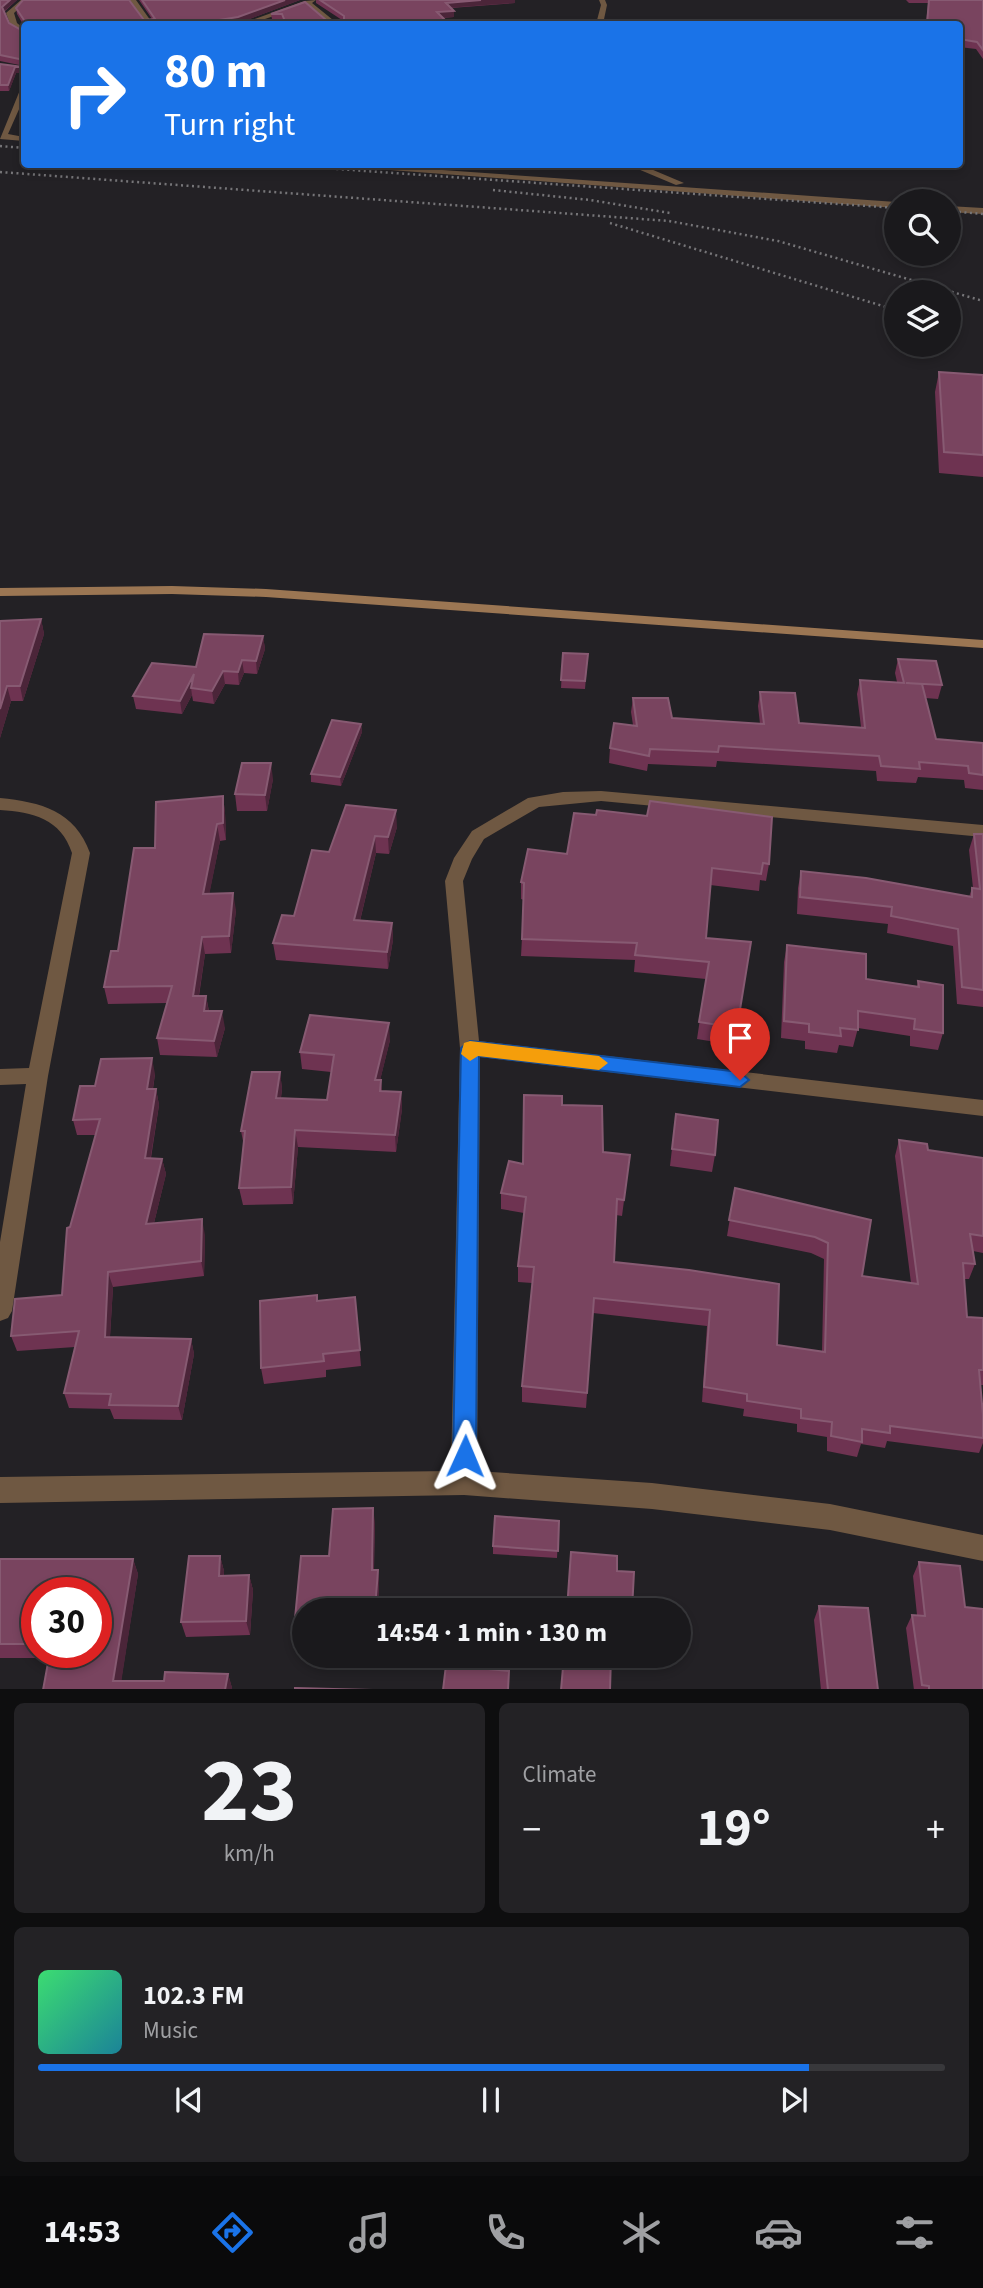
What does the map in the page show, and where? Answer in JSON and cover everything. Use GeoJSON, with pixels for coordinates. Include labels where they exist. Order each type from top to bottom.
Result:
{"type":"FeatureCollection","features":[{"type":"Feature","properties":{"kind":"main road"},"geometry":{"type":"LineString","coordinates":[[0,592],[172,590],[267,593],[983,644]]}},
{"type":"Feature","properties":{"kind":"street"},"geometry":{"type":"LineString","coordinates":[[21,30],[14,24],[10,13],[12,6],[25,0]]}},
{"type":"Feature","properties":{"kind":"street"},"geometry":{"type":"LineString","coordinates":[[132,0],[148,21]]}},
{"type":"Feature","properties":{"kind":"street"},"geometry":{"type":"LineString","coordinates":[[601,0],[604,5],[601,21]]}},
{"type":"Feature","properties":{"kind":"street"},"geometry":{"type":"LineString","coordinates":[[253,21],[309,1],[333,21]]}},
{"type":"Feature","properties":{"kind":"street"},"geometry":{"type":"LineString","coordinates":[[0,24],[14,24]]}},
{"type":"Feature","properties":{"kind":"street"},"geometry":{"type":"LineString","coordinates":[[20,107],[5,120],[1,136],[21,139]]}},
{"type":"Feature","properties":{"kind":"street"},"geometry":{"type":"LineString","coordinates":[[368,168],[718,194],[715,193]]}},
{"type":"Feature","properties":{"kind":"street"},"geometry":{"type":"LineString","coordinates":[[638,168],[651,175],[715,193],[884,204]]}},
{"type":"Feature","properties":{"kind":"street"},"geometry":{"type":"LineString","coordinates":[[961,210],[983,211]]}},
{"type":"Feature","properties":{"kind":"street"},"geometry":{"type":"LineString","coordinates":[[464,1483],[470,1048],[454,881],[463,858],[478,835],[534,802],[563,797],[601,796],[983,831]]}},
{"type":"Feature","properties":{"kind":"street"},"geometry":{"type":"LineString","coordinates":[[0,804],[30,806],[59,818],[72,828],[81,853],[38,1076],[0,1311]]}},
{"type":"Feature","properties":{"kind":"street"},"geometry":{"type":"LineString","coordinates":[[470,1048],[983,1108]]}},
{"type":"Feature","properties":{"kind":"street"},"geometry":{"type":"LineString","coordinates":[[0,1077],[38,1076]]}},
{"type":"Feature","properties":{"kind":"street"},"geometry":{"type":"LineString","coordinates":[[0,1490],[464,1483],[652,1496],[830,1517],[983,1548]]}},
{"type":"Feature","properties":{"kind":"building"},"geometry":{"type":"Polygon","coordinates":[[[0,0],[10,0],[2,7],[9,23],[21,30],[21,59],[0,55],[0,0]]]}},
{"type":"Feature","properties":{"kind":"building"},"geometry":{"type":"Polygon","coordinates":[[[23,0],[129,0],[144,20],[155,19],[142,0],[285,0],[238,17],[213,21],[25,21],[16,8],[23,0]]]}},
{"type":"Feature","properties":{"kind":"building"},"geometry":{"type":"Polygon","coordinates":[[[320,0],[481,0],[446,3],[454,11],[437,12],[446,21],[285,21],[282,14],[271,14],[305,2],[326,20],[344,20],[344,16],[320,0]]]}},
{"type":"Feature","properties":{"kind":"building"},"geometry":{"type":"Polygon","coordinates":[[[929,0],[983,0],[983,50],[977,42],[963,40],[963,21],[927,21],[929,0]]]}},
{"type":"Feature","properties":{"kind":"building"},"geometry":{"type":"Polygon","coordinates":[[[0,64],[21,67],[15,67],[8,85],[0,85],[0,64]]]}},
{"type":"Feature","properties":{"kind":"building"},"geometry":{"type":"Polygon","coordinates":[[[939,372],[983,375],[983,455],[944,452],[939,372]]]}},
{"type":"Feature","properties":{"kind":"building"},"geometry":{"type":"Polygon","coordinates":[[[41,619],[20,686],[7,686],[0,709],[0,621],[41,619]]]}},
{"type":"Feature","properties":{"kind":"building"},"geometry":{"type":"Polygon","coordinates":[[[204,634],[263,636],[256,661],[242,660],[238,672],[223,671],[212,691],[191,688],[194,674],[180,701],[133,696],[152,663],[196,667],[204,634]]]}},
{"type":"Feature","properties":{"kind":"building"},"geometry":{"type":"Polygon","coordinates":[[[563,653],[588,654],[585,681],[561,680],[563,653]]]}},
{"type":"Feature","properties":{"kind":"building"},"geometry":{"type":"Polygon","coordinates":[[[898,659],[936,661],[942,685],[906,683],[922,684],[936,739],[983,743],[983,775],[969,773],[968,766],[919,762],[920,769],[881,766],[879,756],[719,746],[718,752],[650,749],[649,756],[610,748],[614,723],[637,726],[633,698],[668,698],[672,718],[764,724],[760,692],[795,693],[799,723],[865,728],[860,680],[904,683],[898,659]]]}},
{"type":"Feature","properties":{"kind":"building"},"geometry":{"type":"Polygon","coordinates":[[[332,720],[361,724],[340,777],[311,774],[332,720]]]}},
{"type":"Feature","properties":{"kind":"building"},"geometry":{"type":"Polygon","coordinates":[[[242,763],[271,763],[265,795],[235,794],[242,763]]]}},
{"type":"Feature","properties":{"kind":"building"},"geometry":{"type":"Polygon","coordinates":[[[223,796],[223,823],[217,824],[203,894],[233,893],[229,936],[202,937],[193,996],[206,996],[204,1011],[222,1011],[214,1041],[157,1038],[172,986],[104,987],[111,951],[118,951],[134,848],[155,848],[156,802],[223,796]]]}},
{"type":"Feature","properties":{"kind":"building"},"geometry":{"type":"Polygon","coordinates":[[[650,801],[772,817],[769,864],[763,863],[761,874],[712,868],[706,938],[751,942],[737,1028],[699,1022],[709,962],[635,955],[637,943],[522,939],[524,883],[521,882],[528,849],[567,854],[574,813],[596,815],[597,810],[647,816],[650,801]]]}},
{"type":"Feature","properties":{"kind":"building"},"geometry":{"type":"Polygon","coordinates":[[[346,805],[396,810],[388,837],[375,836],[354,920],[392,923],[387,952],[273,943],[282,915],[294,916],[312,850],[329,852],[346,805]]]}},
{"type":"Feature","properties":{"kind":"building"},"geometry":{"type":"Polygon","coordinates":[[[974,834],[983,834],[983,990],[962,987],[958,929],[891,916],[892,907],[800,897],[801,871],[866,878],[972,897],[972,888],[980,889],[974,834]]]}},
{"type":"Feature","properties":{"kind":"building"},"geometry":{"type":"Polygon","coordinates":[[[787,945],[866,954],[866,979],[919,987],[918,981],[943,985],[943,1033],[914,1029],[915,1019],[858,1011],[858,1030],[840,1028],[841,1036],[809,1032],[809,1024],[784,1021],[787,945]]]}},
{"type":"Feature","properties":{"kind":"building"},"geometry":{"type":"Polygon","coordinates":[[[310,1015],[389,1023],[375,1080],[381,1080],[380,1091],[401,1092],[395,1135],[295,1130],[291,1187],[239,1188],[245,1131],[241,1131],[252,1072],[280,1072],[276,1098],[327,1100],[334,1055],[300,1052],[310,1015]]]}},
{"type":"Feature","properties":{"kind":"building"},"geometry":{"type":"Polygon","coordinates":[[[152,1058],[147,1089],[156,1089],[145,1158],[162,1159],[146,1224],[202,1219],[201,1261],[108,1272],[105,1337],[191,1339],[178,1406],[109,1405],[111,1394],[64,1393],[79,1331],[11,1336],[15,1299],[62,1295],[67,1228],[70,1227],[100,1119],[73,1120],[80,1086],[95,1086],[101,1059],[152,1058]]]}},
{"type":"Feature","properties":{"kind":"building"},"geometry":{"type":"Polygon","coordinates":[[[524,1095],[562,1096],[562,1105],[602,1106],[603,1152],[630,1155],[624,1200],[617,1199],[614,1262],[779,1284],[777,1345],[825,1352],[828,1243],[815,1237],[729,1220],[735,1188],[871,1220],[862,1276],[918,1284],[899,1140],[927,1144],[928,1150],[983,1158],[983,1236],[970,1234],[975,1264],[963,1263],[967,1317],[983,1318],[983,1370],[979,1370],[983,1438],[890,1426],[890,1433],[862,1429],[862,1442],[831,1436],[832,1422],[801,1418],[801,1409],[747,1401],[747,1394],[704,1387],[710,1310],[594,1298],[587,1393],[522,1386],[534,1267],[518,1266],[526,1197],[501,1193],[509,1161],[523,1164],[524,1095]]]}},
{"type":"Feature","properties":{"kind":"building"},"geometry":{"type":"Polygon","coordinates":[[[676,1114],[718,1120],[715,1155],[672,1149],[676,1114]]]}},
{"type":"Feature","properties":{"kind":"building"},"geometry":{"type":"Polygon","coordinates":[[[317,1295],[317,1301],[355,1297],[360,1350],[323,1354],[324,1361],[261,1368],[260,1301],[317,1295]]]}},
{"type":"Feature","properties":{"kind":"building"},"geometry":{"type":"Polygon","coordinates":[[[373,1508],[372,1570],[378,1570],[376,1598],[297,1598],[301,1556],[329,1556],[333,1509],[373,1508]]]}},
{"type":"Feature","properties":{"kind":"building"},"geometry":{"type":"Polygon","coordinates":[[[495,1516],[559,1521],[558,1551],[493,1546],[495,1516]]]}},
{"type":"Feature","properties":{"kind":"building"},"geometry":{"type":"Polygon","coordinates":[[[571,1552],[617,1556],[617,1571],[634,1572],[633,1598],[568,1598],[571,1552]]]}},
{"type":"Feature","properties":{"kind":"building"},"geometry":{"type":"Polygon","coordinates":[[[189,1556],[220,1556],[219,1576],[249,1575],[246,1621],[181,1622],[189,1556]]]}},
{"type":"Feature","properties":{"kind":"building"},"geometry":{"type":"Polygon","coordinates":[[[0,1559],[133,1559],[113,1681],[164,1681],[165,1672],[228,1674],[225,1689],[43,1689],[47,1668],[112,1668],[112,1577],[21,1577],[21,1644],[0,1644],[0,1559]]]}},
{"type":"Feature","properties":{"kind":"building"},"geometry":{"type":"Polygon","coordinates":[[[919,1562],[960,1566],[965,1607],[983,1609],[983,1689],[929,1689],[929,1686],[922,1685],[912,1615],[925,1616],[919,1562]]]}},
{"type":"Feature","properties":{"kind":"building"},"geometry":{"type":"Polygon","coordinates":[[[819,1606],[868,1608],[878,1689],[828,1689],[819,1606]]]}},
{"type":"Feature","properties":{"kind":"building"},"geometry":{"type":"Polygon","coordinates":[[[446,1668],[509,1671],[508,1689],[443,1689],[446,1668]]]}},
{"type":"Feature","properties":{"kind":"building"},"geometry":{"type":"Polygon","coordinates":[[[563,1668],[611,1668],[610,1689],[561,1689],[563,1668]]]}},
{"type":"Feature","properties":{"kind":"railway"},"geometry":{"type":"LineString","coordinates":[[0,146],[21,148]]}},
{"type":"Feature","properties":{"kind":"railway"},"geometry":{"type":"LineString","coordinates":[[322,168],[884,207]]}},
{"type":"Feature","properties":{"kind":"railway"},"geometry":{"type":"LineString","coordinates":[[0,172],[669,221],[778,241],[983,301]]}},
{"type":"Feature","properties":{"kind":"railway"},"geometry":{"type":"LineString","coordinates":[[493,190],[590,200],[670,213]]}},
{"type":"Feature","properties":{"kind":"railway"},"geometry":{"type":"LineString","coordinates":[[961,212],[983,214]]}},
{"type":"Feature","properties":{"kind":"railway"},"geometry":{"type":"LineString","coordinates":[[610,223],[884,306]]}},
{"type":"Feature","properties":{"kind":"slow traffic"},"geometry":{"type":"LineString","coordinates":[[470,1054],[470,1048],[599,1063]]}},
{"type":"Feature","properties":{"kind":"route"},"geometry":{"type":"LineString","coordinates":[[465,1456],[470,1048],[740,1080]]}}]}
